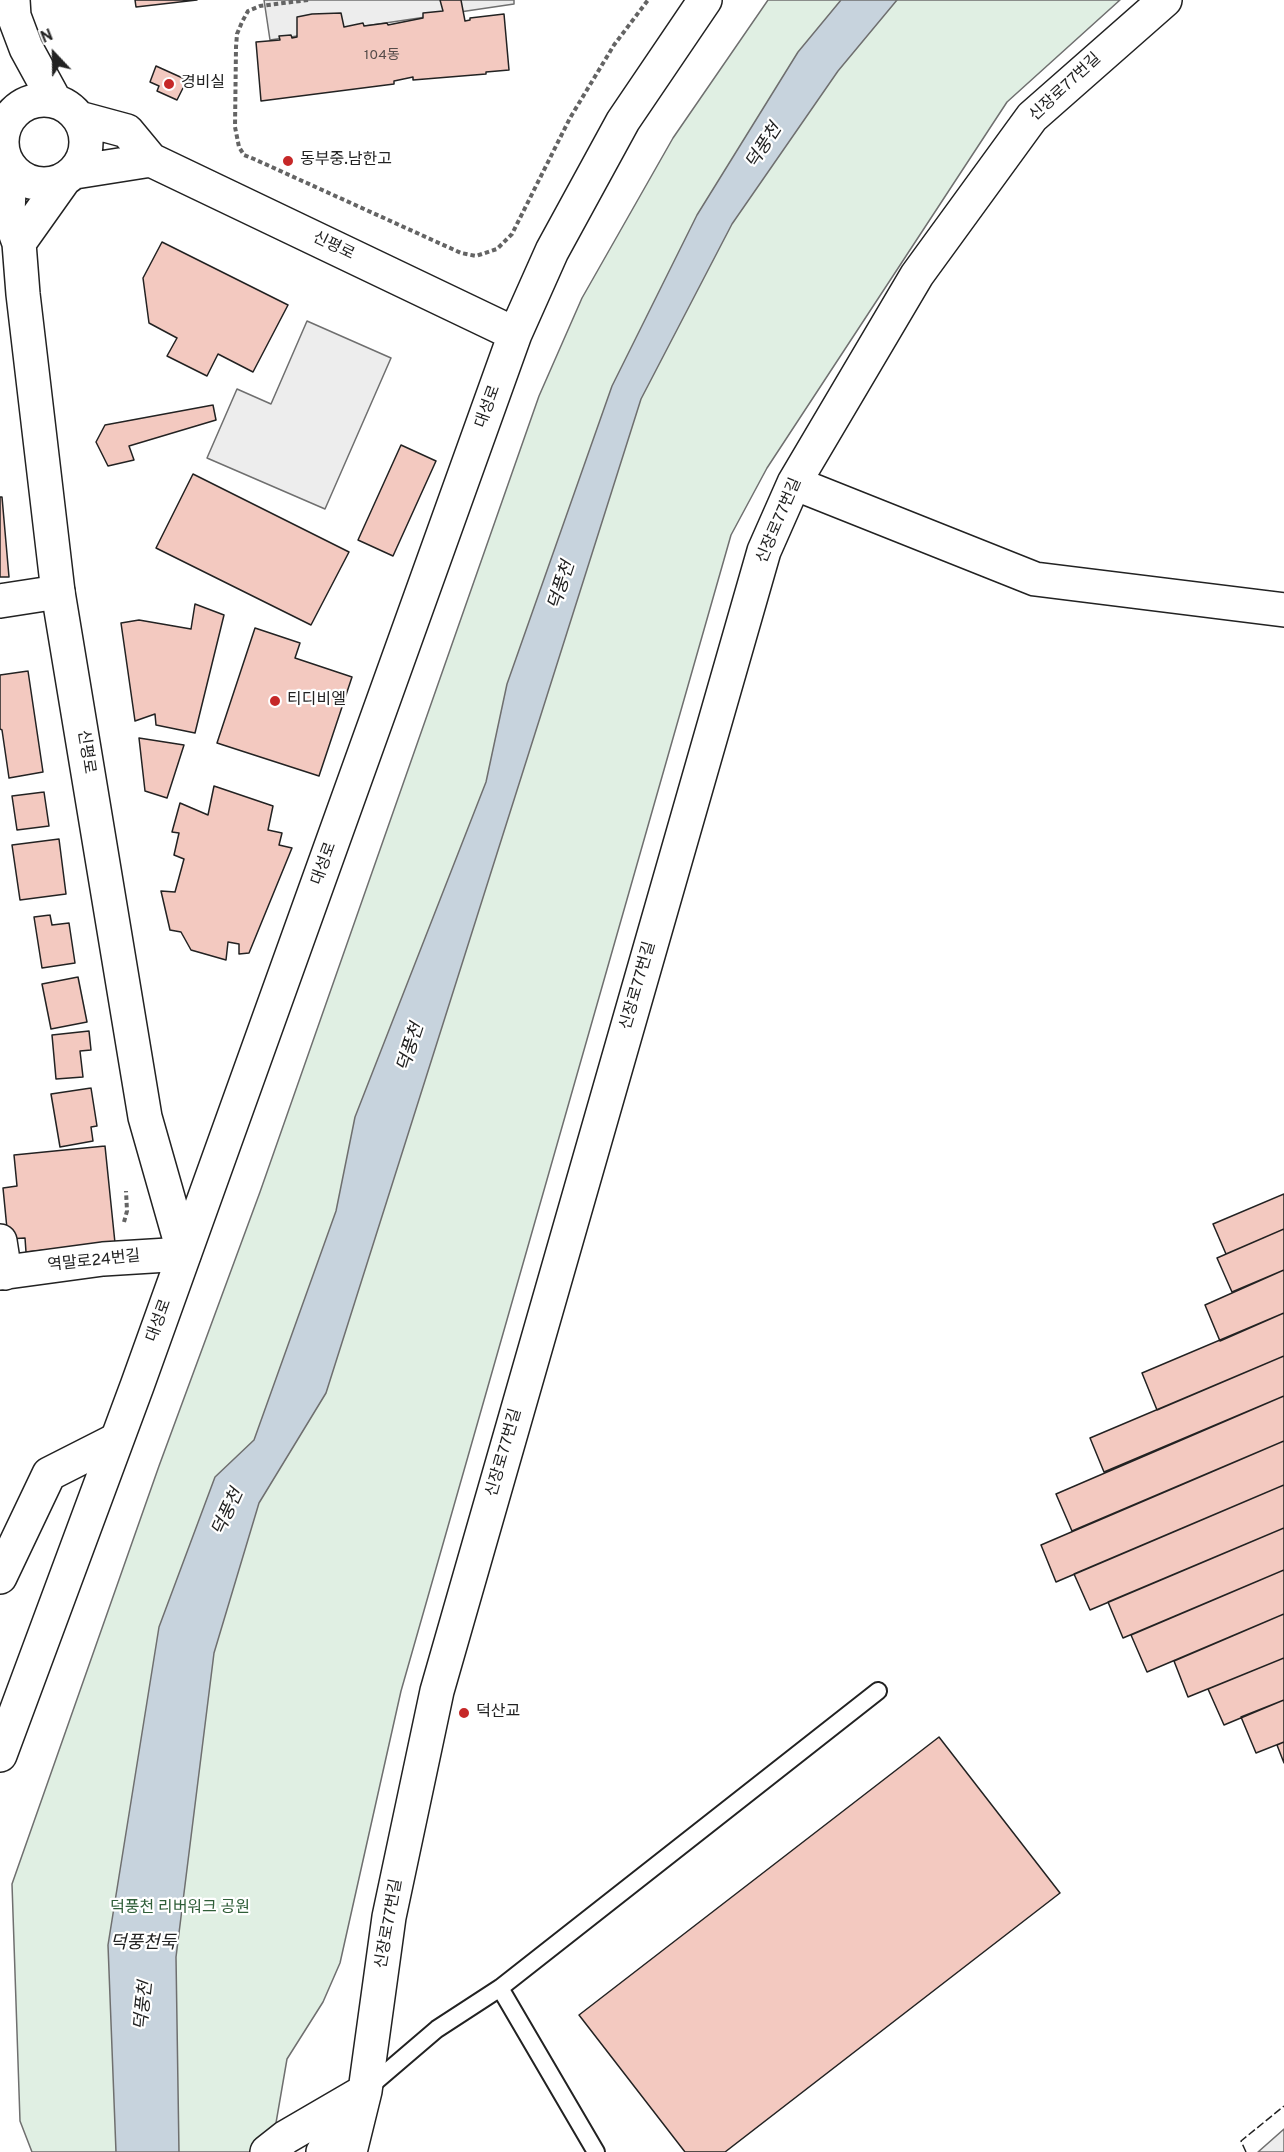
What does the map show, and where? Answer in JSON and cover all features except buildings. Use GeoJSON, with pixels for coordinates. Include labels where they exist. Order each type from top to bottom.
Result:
{"type":"FeatureCollection","features":[{"type":"Feature","properties":{"kind":"street"},"geometry":{"type":"LineString","coordinates":[[13,0],[14,16],[26,48],[67,109],[85,131],[87,145],[83,160],[20,243]]}},
{"type":"Feature","properties":{"kind":"street","name":"대성로"},"geometry":{"type":"LineString","coordinates":[[0,1755],[184,1254],[515,334],[552,251],[623,122],[705,0]]}},
{"type":"Feature","properties":{"kind":"street","name":"신장로77번길"},"geometry":{"type":"LineString","coordinates":[[350,2152],[365,2091],[389,1917],[437,1691],[764,551],[794,483],[917,275],[1032,117],[1164,0]]}},
{"type":"Feature","properties":{"kind":"street"},"geometry":{"type":"LineString","coordinates":[[67,109],[40,100],[26,104],[14,113],[5,125],[4,146],[20,178],[34,184],[48,184],[69,176],[151,160]]}},
{"type":"Feature","properties":{"kind":"street","name":"신평로"},"geometry":{"type":"LineString","coordinates":[[67,109],[127,131],[151,160],[515,334]]}},
{"type":"Feature","properties":{"kind":"street","name":"신평로"},"geometry":{"type":"LineString","coordinates":[[4,146],[8,213],[20,243],[23,294],[58,592],[145,1117],[184,1254]]}},
{"type":"Feature","properties":{"kind":"street"},"geometry":{"type":"LineString","coordinates":[[794,483],[1035,579],[1284,610]]}},
{"type":"Feature","properties":{"kind":"street"},"geometry":{"type":"LineString","coordinates":[[0,601],[58,592]]}},
{"type":"Feature","properties":{"kind":"street","name":"역말로24번길"},"geometry":{"type":"LineString","coordinates":[[2,1262],[184,1254]]}},
{"type":"Feature","properties":{"kind":"street"},"geometry":{"type":"LineString","coordinates":[[0,1577],[49,1474],[116,1440]]}},
{"type":"Feature","properties":{"kind":"street"},"geometry":{"type":"LineString","coordinates":[[276,2144],[365,2091]]}},
{"type":"Feature","properties":{"kind":"street"},"geometry":{"type":"LineString","coordinates":[[324,2152],[365,2091]]}},
{"type":"Feature","properties":{"kind":"lane"},"geometry":{"type":"LineString","coordinates":[[365,2091],[437,2029],[500,1988],[878,1690]]}},
{"type":"Feature","properties":{"kind":"lane"},"geometry":{"type":"LineString","coordinates":[[500,1988],[596,2152]]}},
{"type":"Feature","properties":{"kind":"path"},"geometry":{"type":"LineString","coordinates":[[308,0],[260,6],[248,11],[242,22],[237,34],[236,58],[235,127],[239,147],[244,154],[254,159],[461,253],[476,256],[497,249],[512,234],[570,118],[614,45],[648,0]]}},
{"type":"Feature","properties":{"kind":"green space","name":"덕풍천 리버워크 공원"},"geometry":{"type":"Polygon","coordinates":[[[768,0],[1120,0],[1007,102],[767,468],[731,535],[401,1691],[340,1963],[323,2002],[287,2059],[271,2152],[32,2152],[20,2121],[12,1884],[159,1466],[260,1192],[539,396],[582,298],[673,138],[768,0]]]}},
{"type":"Feature","properties":{"kind":"shaded area"},"geometry":{"type":"Polygon","coordinates":[[[264,0],[514,0],[514,4],[270,40],[264,0]]]}},
{"type":"Feature","properties":{"kind":"shaded area"},"geometry":{"type":"Polygon","coordinates":[[[307,321],[391,358],[325,509],[207,458],[237,389],[271,404],[307,321]]]}},
{"type":"Feature","properties":{"kind":"shaded area"},"geometry":{"type":"Polygon","coordinates":[[[1284,2129],[1284,2152],[1258,2152],[1284,2129]]]}},
{"type":"Feature","properties":{"kind":"water","name":"덕풍천둑"},"geometry":{"type":"Polygon","coordinates":[[[841,0],[897,0],[838,71],[732,224],[641,399],[326,1393],[259,1503],[214,1653],[176,1957],[179,2152],[116,2152],[108,1945],[159,1627],[215,1477],[254,1440],[336,1211],[355,1117],[486,782],[507,684],[612,386],[697,215],[798,52],[841,0]]]}},
{"type":"Feature","properties":{"kind":"fence"},"geometry":{"type":"LineString","coordinates":[[1246,2152],[1241,2141],[1284,2106]]}},
{"type":"Feature","properties":{"kind":"place","name":"경비실"},"geometry":{"type":"Point","coordinates":[169,84]}},
{"type":"Feature","properties":{"kind":"place","name":"동부중.남한고"},"geometry":{"type":"Point","coordinates":[288,161]}},
{"type":"Feature","properties":{"kind":"place","name":"티디비엘"},"geometry":{"type":"Point","coordinates":[275,701]}},
{"type":"Feature","properties":{"kind":"place","name":"덕산교"},"geometry":{"type":"Point","coordinates":[464,1713]}},
{"type":"Feature","properties":{"kind":"water label","name":"덕풍천"},"geometry":{"type":"Point","coordinates":[765,147]}},
{"type":"Feature","properties":{"kind":"water label","name":"덕풍천"},"geometry":{"type":"Point","coordinates":[563,586]}},
{"type":"Feature","properties":{"kind":"water label","name":"덕풍천"},"geometry":{"type":"Point","coordinates":[412,1048]}},
{"type":"Feature","properties":{"kind":"water label","name":"덕풍천"},"geometry":{"type":"Point","coordinates":[229,1513]}},
{"type":"Feature","properties":{"kind":"water label","name":"덕풍천"},"geometry":{"type":"Point","coordinates":[145,2006]}}]}
